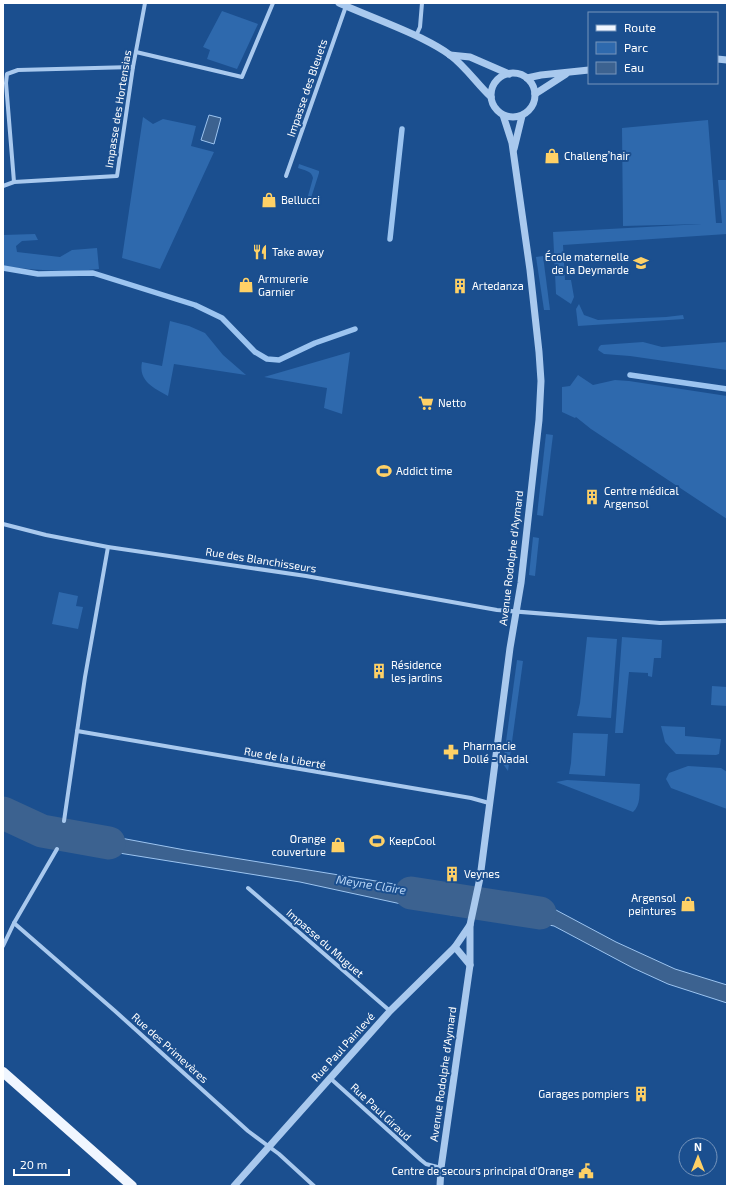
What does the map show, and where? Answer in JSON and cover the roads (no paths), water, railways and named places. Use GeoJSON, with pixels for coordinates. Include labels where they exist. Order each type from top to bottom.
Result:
{"type":"FeatureCollection","features":[{"type":"Feature","properties":{"kind":"main road"},"geometry":{"type":"LineString","coordinates":[[3,1072],[132,1186]]}},
{"type":"Feature","properties":{"kind":"street","name":"Impasse des Hortensias"},"geometry":{"type":"LineString","coordinates":[[3,186],[14,182],[117,176],[133,67],[145,3]]}},
{"type":"Feature","properties":{"kind":"street"},"geometry":{"type":"LineString","coordinates":[[136,52],[242,77],[273,3]]}},
{"type":"Feature","properties":{"kind":"street"},"geometry":{"type":"LineString","coordinates":[[416,36],[420,27],[422,3]]}},
{"type":"Feature","properties":{"kind":"street","name":"Avenue Rodolphe d'Aymard"},"geometry":{"type":"LineString","coordinates":[[342,4],[416,36],[450,55],[491,97],[495,107],[503,115],[509,129],[514,153],[536,321],[541,381],[521,583],[477,893],[470,925],[470,965],[441,1168],[440,1186]]}},
{"type":"Feature","properties":{"kind":"street","name":"Impasse des Bleuets"},"geometry":{"type":"LineString","coordinates":[[286,176],[342,4]]}},
{"type":"Feature","properties":{"kind":"street","name":"Avenue Rodolphe d'Aymard"},"geometry":{"type":"LineString","coordinates":[[450,55],[470,57],[510,74],[519,74],[527,78]]}},
{"type":"Feature","properties":{"kind":"street"},"geometry":{"type":"LineString","coordinates":[[14,182],[5,83],[7,74],[18,70],[133,67]]}},
{"type":"Feature","properties":{"kind":"street"},"geometry":{"type":"LineString","coordinates":[[568,73],[535,94],[534,88],[527,78],[588,70]]}},
{"type":"Feature","properties":{"kind":"street"},"geometry":{"type":"LineString","coordinates":[[491,97],[492,89],[496,82],[502,76],[510,74]]}},
{"type":"Feature","properties":{"kind":"street","name":"Avenue Rodolphe d'Aymard"},"geometry":{"type":"LineString","coordinates":[[514,153],[522,116],[532,107],[535,94]]}},
{"type":"Feature","properties":{"kind":"street"},"geometry":{"type":"LineString","coordinates":[[503,115],[512,117],[522,116]]}},
{"type":"Feature","properties":{"kind":"street","name":"Rue des Blanchisseurs"},"geometry":{"type":"LineString","coordinates":[[3,524],[46,535],[108,547],[306,576],[497,610],[660,623],[727,621]]}},
{"type":"Feature","properties":{"kind":"street"},"geometry":{"type":"LineString","coordinates":[[64,821],[90,645],[108,547]]}},
{"type":"Feature","properties":{"kind":"street","name":"Rue de la Liberté"},"geometry":{"type":"LineString","coordinates":[[77,731],[471,798],[489,803]]}},
{"type":"Feature","properties":{"kind":"street"},"geometry":{"type":"LineString","coordinates":[[3,946],[14,923],[57,849]]}},
{"type":"Feature","properties":{"kind":"street","name":"Impasse du Muguet"},"geometry":{"type":"LineString","coordinates":[[248,888],[390,1011]]}},
{"type":"Feature","properties":{"kind":"street","name":"Rue des Primevères"},"geometry":{"type":"LineString","coordinates":[[14,923],[115,1011],[248,1131],[269,1146],[314,1186]]}},
{"type":"Feature","properties":{"kind":"street","name":"Rue Paul Painlevé"},"geometry":{"type":"LineString","coordinates":[[234,1186],[390,1011],[455,947],[470,925]]}},
{"type":"Feature","properties":{"kind":"street"},"geometry":{"type":"LineString","coordinates":[[455,947],[470,965]]}},
{"type":"Feature","properties":{"kind":"street","name":"Rue Paul Giraud"},"geometry":{"type":"LineString","coordinates":[[330,1078],[421,1160],[426,1164],[441,1168]]}},
{"type":"Feature","properties":{"kind":"water"},"geometry":{"type":"Polygon","coordinates":[[[209,115],[221,118],[214,144],[201,140],[209,115]]]}},
{"type":"Feature","properties":{"kind":"water"},"geometry":{"type":"Polygon","coordinates":[[[3,807],[45,826],[59,827],[55,843],[43,841],[3,821],[3,807]]]}},
{"type":"Feature","properties":{"kind":"water"},"geometry":{"type":"Polygon","coordinates":[[[67,828],[185,850],[456,894],[453,914],[300,882],[119,853],[63,847],[67,828]]]}},
{"type":"Feature","properties":{"kind":"water"},"geometry":{"type":"Polygon","coordinates":[[[496,897],[526,902],[556,910],[616,942],[675,969],[727,985],[727,1003],[668,984],[633,968],[554,926],[494,914],[496,897]]]}},
{"type":"Feature","properties":{"kind":"waterway"},"geometry":{"type":"LineString","coordinates":[[390,239],[402,129]]}},
{"type":"Feature","properties":{"kind":"waterway"},"geometry":{"type":"LineString","coordinates":[[3,268],[38,274],[93,273],[195,305],[222,318],[255,352],[267,359],[279,360],[315,343],[355,329]]}},
{"type":"Feature","properties":{"kind":"waterway"},"geometry":{"type":"LineString","coordinates":[[630,375],[727,389]]}},
{"type":"Feature","properties":{"kind":"waterway","name":"Meyne Claire"},"geometry":{"type":"LineString","coordinates":[[3,813],[42,831],[109,843]]}},
{"type":"Feature","properties":{"kind":"waterway","name":"Meyne Claire"},"geometry":{"type":"LineString","coordinates":[[411,893],[540,913]]}},
{"type":"Feature","properties":{"kind":"place","name":"Challeng’hair"},"geometry":{"type":"Point","coordinates":[552,156]}},
{"type":"Feature","properties":{"kind":"place","name":"Bellucci"},"geometry":{"type":"Point","coordinates":[269,200]}},
{"type":"Feature","properties":{"kind":"place","name":"Take away"},"geometry":{"type":"Point","coordinates":[260,252]}},
{"type":"Feature","properties":{"kind":"place","name":"École maternelle de la Deymarde"},"geometry":{"type":"Point","coordinates":[641,263]}},
{"type":"Feature","properties":{"kind":"place","name":"Armurerie Garnier"},"geometry":{"type":"Point","coordinates":[246,285]}},
{"type":"Feature","properties":{"kind":"place","name":"Artedanza"},"geometry":{"type":"Point","coordinates":[460,286]}},
{"type":"Feature","properties":{"kind":"place","name":"Netto"},"geometry":{"type":"Point","coordinates":[426,403]}},
{"type":"Feature","properties":{"kind":"place","name":"Addict time"},"geometry":{"type":"Point","coordinates":[384,471]}},
{"type":"Feature","properties":{"kind":"place","name":"Centre médical Argensol"},"geometry":{"type":"Point","coordinates":[592,497]}},
{"type":"Feature","properties":{"kind":"place","name":"Résidence les jardins"},"geometry":{"type":"Point","coordinates":[379,671]}},
{"type":"Feature","properties":{"kind":"place","name":"Pharmacie Dollé - Nadal"},"geometry":{"type":"Point","coordinates":[451,752]}},
{"type":"Feature","properties":{"kind":"place","name":"KeepCool"},"geometry":{"type":"Point","coordinates":[377,841]}},
{"type":"Feature","properties":{"kind":"place","name":"Orange couverture"},"geometry":{"type":"Point","coordinates":[338,845]}},
{"type":"Feature","properties":{"kind":"place","name":"Veynes"},"geometry":{"type":"Point","coordinates":[452,874]}},
{"type":"Feature","properties":{"kind":"place","name":"Argensol peintures"},"geometry":{"type":"Point","coordinates":[688,904]}},
{"type":"Feature","properties":{"kind":"place","name":"Garages pompiers"},"geometry":{"type":"Point","coordinates":[641,1094]}},
{"type":"Feature","properties":{"kind":"place","name":"Centre de secours principal d'Orange"},"geometry":{"type":"Point","coordinates":[586,1171]}}]}
